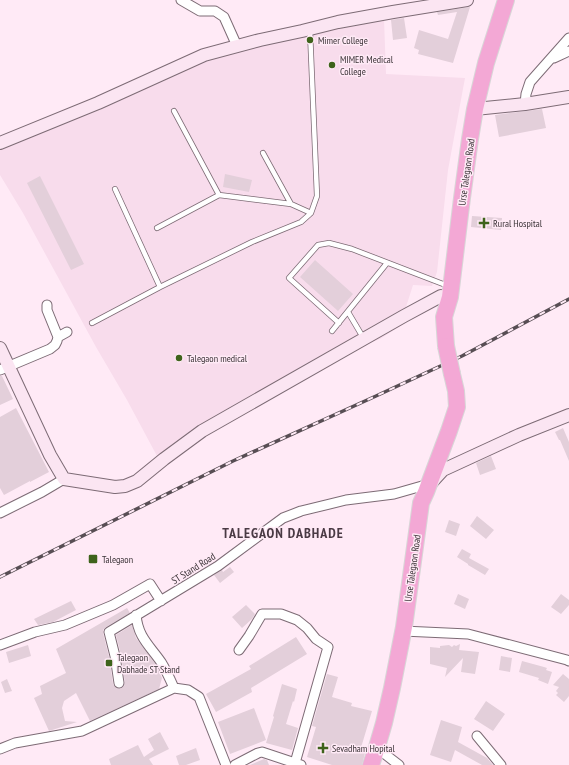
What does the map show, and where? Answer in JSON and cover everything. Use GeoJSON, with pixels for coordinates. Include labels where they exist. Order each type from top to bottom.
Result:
{"type":"FeatureCollection","features":[{"type":"Feature","properties":{"kind":"highway","name":"Urse Talegaon Road"},"geometry":{"type":"LineString","coordinates":[[371,765],[384,723],[408,631],[420,503],[429,493],[457,407],[456,391],[446,346],[442,290],[465,119],[472,85],[496,0]]}},
{"type":"Feature","properties":{"kind":"highway","name":"Urse Talegaon Road"},"geometry":{"type":"LineString","coordinates":[[444,317],[450,297],[475,109],[486,63],[506,0]]}},
{"type":"Feature","properties":{"kind":"highway"},"geometry":{"type":"LineString","coordinates":[[384,760],[391,740],[402,693],[408,631]]}},
{"type":"Feature","properties":{"kind":"street"},"geometry":{"type":"LineString","coordinates":[[181,0],[200,11],[215,11],[224,17],[237,46]]}},
{"type":"Feature","properties":{"kind":"street"},"geometry":{"type":"LineString","coordinates":[[0,143],[98,103],[204,56],[260,40],[413,4],[467,0]]}},
{"type":"Feature","properties":{"kind":"street"},"geometry":{"type":"LineString","coordinates":[[525,104],[526,94],[530,82],[569,38]]}},
{"type":"Feature","properties":{"kind":"street"},"geometry":{"type":"LineString","coordinates":[[550,60],[569,51]]}},
{"type":"Feature","properties":{"kind":"street"},"geometry":{"type":"LineString","coordinates":[[475,109],[525,104],[569,97]]}},
{"type":"Feature","properties":{"kind":"street"},"geometry":{"type":"LineString","coordinates":[[0,513],[64,480],[108,487],[125,486],[137,481],[202,431],[404,316],[442,290]]}},
{"type":"Feature","properties":{"kind":"street"},"geometry":{"type":"LineString","coordinates":[[4,369],[50,349],[55,345],[58,337],[47,305]]}},
{"type":"Feature","properties":{"kind":"street"},"geometry":{"type":"LineString","coordinates":[[58,337],[67,332]]}},
{"type":"Feature","properties":{"kind":"street"},"geometry":{"type":"LineString","coordinates":[[0,348],[4,369],[64,480]]}},
{"type":"Feature","properties":{"kind":"street"},"geometry":{"type":"LineString","coordinates":[[429,493],[443,470],[520,435],[569,416]]}},
{"type":"Feature","properties":{"kind":"street","name":"ST Stand Road"},"geometry":{"type":"LineString","coordinates":[[119,683],[115,656],[109,632],[218,566],[283,518],[301,510],[346,500],[394,494],[429,493]]}},
{"type":"Feature","properties":{"kind":"street"},"geometry":{"type":"LineString","coordinates":[[0,645],[35,632],[65,626],[113,605],[150,584],[160,601]]}},
{"type":"Feature","properties":{"kind":"street"},"geometry":{"type":"LineString","coordinates":[[234,765],[262,752],[298,764],[328,647],[316,639],[307,628],[297,620],[281,614],[262,614],[249,636],[238,650]]}},
{"type":"Feature","properties":{"kind":"street"},"geometry":{"type":"LineString","coordinates":[[136,615],[137,624],[141,635],[162,663],[174,688]]}},
{"type":"Feature","properties":{"kind":"street"},"geometry":{"type":"LineString","coordinates":[[408,631],[468,634],[569,661]]}},
{"type":"Feature","properties":{"kind":"street"},"geometry":{"type":"LineString","coordinates":[[0,749],[15,743],[82,731],[174,688],[188,690],[199,697],[226,765]]}},
{"type":"Feature","properties":{"kind":"street"},"geometry":{"type":"LineString","coordinates":[[477,736],[501,765]]}},
{"type":"Feature","properties":{"kind":"street"},"geometry":{"type":"LineString","coordinates":[[384,760],[399,765]]}},
{"type":"Feature","properties":{"kind":"lane"},"geometry":{"type":"LineString","coordinates":[[92,323],[160,287],[252,242],[301,222],[311,213],[317,196],[310,29]]}},
{"type":"Feature","properties":{"kind":"lane"},"geometry":{"type":"LineString","coordinates":[[174,111],[219,195]]}},
{"type":"Feature","properties":{"kind":"lane"},"geometry":{"type":"LineString","coordinates":[[263,153],[291,204]]}},
{"type":"Feature","properties":{"kind":"lane"},"geometry":{"type":"LineString","coordinates":[[115,189],[160,287]]}},
{"type":"Feature","properties":{"kind":"lane"},"geometry":{"type":"LineString","coordinates":[[157,228],[219,195],[291,204],[311,213]]}},
{"type":"Feature","properties":{"kind":"lane"},"geometry":{"type":"LineString","coordinates":[[339,323],[288,278],[318,245],[329,242],[352,249],[387,263],[442,290]]}},
{"type":"Feature","properties":{"kind":"lane"},"geometry":{"type":"LineString","coordinates":[[332,332],[387,263]]}},
{"type":"Feature","properties":{"kind":"lane"},"geometry":{"type":"LineString","coordinates":[[348,312],[364,339]]}},
{"type":"Feature","properties":{"kind":"shaded area"},"geometry":{"type":"Polygon","coordinates":[[[384,19],[386,74],[465,78],[448,170],[437,272],[432,286],[413,285],[406,307],[413,318],[380,339],[336,356],[209,425],[157,456],[23,213],[0,175],[0,148],[206,60],[279,40],[384,19]]]}},
{"type":"Feature","properties":{"kind":"building"},"geometry":{"type":"Polygon","coordinates":[[[470,7],[453,63],[418,54],[419,50],[414,48],[419,30],[448,39],[457,12],[438,15],[437,12],[470,7]]]}},
{"type":"Feature","properties":{"kind":"building"},"geometry":{"type":"Polygon","coordinates":[[[404,18],[407,38],[393,40],[391,20],[404,18]]]}},
{"type":"Feature","properties":{"kind":"building"},"geometry":{"type":"Polygon","coordinates":[[[542,109],[546,128],[499,137],[495,115],[542,109]]]}},
{"type":"Feature","properties":{"kind":"building"},"geometry":{"type":"Polygon","coordinates":[[[225,174],[252,180],[249,192],[223,187],[225,174]]]}},
{"type":"Feature","properties":{"kind":"building"},"geometry":{"type":"Polygon","coordinates":[[[40,176],[84,264],[71,270],[27,183],[40,176]]]}},
{"type":"Feature","properties":{"kind":"building"},"geometry":{"type":"Polygon","coordinates":[[[472,216],[502,218],[501,230],[471,227],[472,216]]]}},
{"type":"Feature","properties":{"kind":"building"},"geometry":{"type":"Polygon","coordinates":[[[315,260],[353,294],[338,311],[300,277],[315,260]]]}},
{"type":"Feature","properties":{"kind":"building"},"geometry":{"type":"Polygon","coordinates":[[[0,376],[2,376],[13,399],[0,405],[0,376]]]}},
{"type":"Feature","properties":{"kind":"building"},"geometry":{"type":"Polygon","coordinates":[[[16,408],[49,472],[4,495],[0,488],[0,417],[16,408]]]}},
{"type":"Feature","properties":{"kind":"building"},"geometry":{"type":"Polygon","coordinates":[[[563,428],[569,442],[569,461],[555,432],[563,428]]]}},
{"type":"Feature","properties":{"kind":"building"},"geometry":{"type":"Polygon","coordinates":[[[491,456],[496,469],[480,475],[476,463],[491,456]]]}},
{"type":"Feature","properties":{"kind":"building"},"geometry":{"type":"Polygon","coordinates":[[[477,516],[494,530],[486,539],[470,526],[477,516]]]}},
{"type":"Feature","properties":{"kind":"building"},"geometry":{"type":"Polygon","coordinates":[[[449,520],[460,524],[456,536],[445,532],[449,520]]]}},
{"type":"Feature","properties":{"kind":"building"},"geometry":{"type":"Polygon","coordinates":[[[462,549],[471,554],[469,558],[489,569],[485,575],[457,557],[462,549]]]}},
{"type":"Feature","properties":{"kind":"building"},"geometry":{"type":"Polygon","coordinates":[[[230,567],[234,572],[220,583],[214,575],[222,570],[223,572],[230,567]]]}},
{"type":"Feature","properties":{"kind":"building"},"geometry":{"type":"Polygon","coordinates":[[[458,594],[469,599],[465,609],[454,604],[458,594]]]}},
{"type":"Feature","properties":{"kind":"building"},"geometry":{"type":"Polygon","coordinates":[[[561,594],[569,600],[569,605],[561,614],[551,607],[561,594]]]}},
{"type":"Feature","properties":{"kind":"building"},"geometry":{"type":"Polygon","coordinates":[[[71,601],[76,610],[53,622],[38,625],[34,619],[71,601]]]}},
{"type":"Feature","properties":{"kind":"building"},"geometry":{"type":"Polygon","coordinates":[[[246,605],[255,614],[252,619],[242,628],[232,617],[246,605]]]}},
{"type":"Feature","properties":{"kind":"building","name":"Talegaon Dabhade ST Stand"},"geometry":{"type":"Polygon","coordinates":[[[127,608],[130,613],[103,630],[113,684],[116,688],[120,689],[125,683],[121,655],[116,635],[132,625],[136,638],[156,665],[162,678],[159,689],[90,721],[76,693],[64,701],[62,708],[65,721],[77,722],[49,731],[34,698],[42,694],[40,686],[66,673],[56,649],[127,608]]]}},
{"type":"Feature","properties":{"kind":"building"},"geometry":{"type":"Polygon","coordinates":[[[296,637],[307,654],[251,688],[252,692],[216,712],[206,694],[251,669],[249,666],[296,637]]]}},
{"type":"Feature","properties":{"kind":"building"},"geometry":{"type":"Polygon","coordinates":[[[460,644],[459,650],[479,652],[475,674],[461,672],[463,658],[445,677],[447,668],[430,664],[430,647],[440,648],[440,646],[449,645],[452,647],[460,644]]]}},
{"type":"Feature","properties":{"kind":"building"},"geometry":{"type":"Polygon","coordinates":[[[28,645],[31,656],[9,663],[6,652],[28,645]]]}},
{"type":"Feature","properties":{"kind":"building"},"geometry":{"type":"Polygon","coordinates":[[[501,656],[512,658],[510,672],[499,670],[501,656]]]}},
{"type":"Feature","properties":{"kind":"building"},"geometry":{"type":"Polygon","coordinates":[[[522,661],[547,668],[546,670],[552,672],[548,684],[538,680],[539,678],[519,672],[522,661]]]}},
{"type":"Feature","properties":{"kind":"building"},"geometry":{"type":"Polygon","coordinates":[[[327,674],[338,677],[332,697],[352,703],[351,706],[372,711],[360,751],[365,753],[362,765],[332,765],[307,757],[316,727],[312,726],[327,674]]]}},
{"type":"Feature","properties":{"kind":"building"},"geometry":{"type":"Polygon","coordinates":[[[563,674],[569,679],[569,696],[564,702],[556,695],[558,693],[556,691],[559,687],[553,685],[563,674]]]}},
{"type":"Feature","properties":{"kind":"building"},"geometry":{"type":"Polygon","coordinates":[[[7,679],[12,691],[5,693],[1,682],[7,679]]]}},
{"type":"Feature","properties":{"kind":"building"},"geometry":{"type":"Polygon","coordinates":[[[282,684],[297,689],[286,724],[298,728],[292,750],[266,743],[282,684]]]}},
{"type":"Feature","properties":{"kind":"building"},"geometry":{"type":"Polygon","coordinates":[[[486,701],[505,714],[493,731],[474,719],[486,701]]]}},
{"type":"Feature","properties":{"kind":"building"},"geometry":{"type":"Polygon","coordinates":[[[254,708],[266,740],[230,754],[218,722],[254,708]]]}},
{"type":"Feature","properties":{"kind":"building"},"geometry":{"type":"Polygon","coordinates":[[[441,720],[462,727],[458,742],[487,758],[493,765],[482,765],[455,750],[451,762],[430,755],[441,720]]]}},
{"type":"Feature","properties":{"kind":"building"},"geometry":{"type":"Polygon","coordinates":[[[160,732],[169,749],[149,759],[153,765],[111,765],[109,759],[138,745],[144,757],[154,750],[148,739],[160,732]]]}},
{"type":"Feature","properties":{"kind":"building"},"geometry":{"type":"Polygon","coordinates":[[[196,748],[200,760],[186,765],[179,765],[176,756],[196,748]]]}},
{"type":"Feature","properties":{"kind":"building"},"geometry":{"type":"Polygon","coordinates":[[[264,759],[267,760],[269,765],[250,765],[264,759]]]}},
{"type":"Feature","properties":{"kind":"railway"},"geometry":{"type":"LineString","coordinates":[[0,577],[233,461],[462,356],[569,299]]}},
{"type":"Feature","properties":{"kind":"place","name":"Mimer College"},"geometry":{"type":"Point","coordinates":[310,40]}},
{"type":"Feature","properties":{"kind":"place","name":"MIMER Medical College"},"geometry":{"type":"Point","coordinates":[332,65]}},
{"type":"Feature","properties":{"kind":"place","name":"Rural Hospital"},"geometry":{"type":"Point","coordinates":[484,223]}},
{"type":"Feature","properties":{"kind":"place","name":"Talegaon medical"},"geometry":{"type":"Point","coordinates":[179,358]}},
{"type":"Feature","properties":{"kind":"place","name":"Talegaon"},"geometry":{"type":"Point","coordinates":[93,559]}},
{"type":"Feature","properties":{"kind":"place","name":"Talegaon Dabhade ST Stand"},"geometry":{"type":"Point","coordinates":[109,663]}},
{"type":"Feature","properties":{"kind":"place","name":"Sevadham Hopital"},"geometry":{"type":"Point","coordinates":[323,748]}},
{"type":"Feature","properties":{"kind":"district","name":"TALEGAON DABHADE"},"geometry":{"type":"Point","coordinates":[283,533]}}]}
